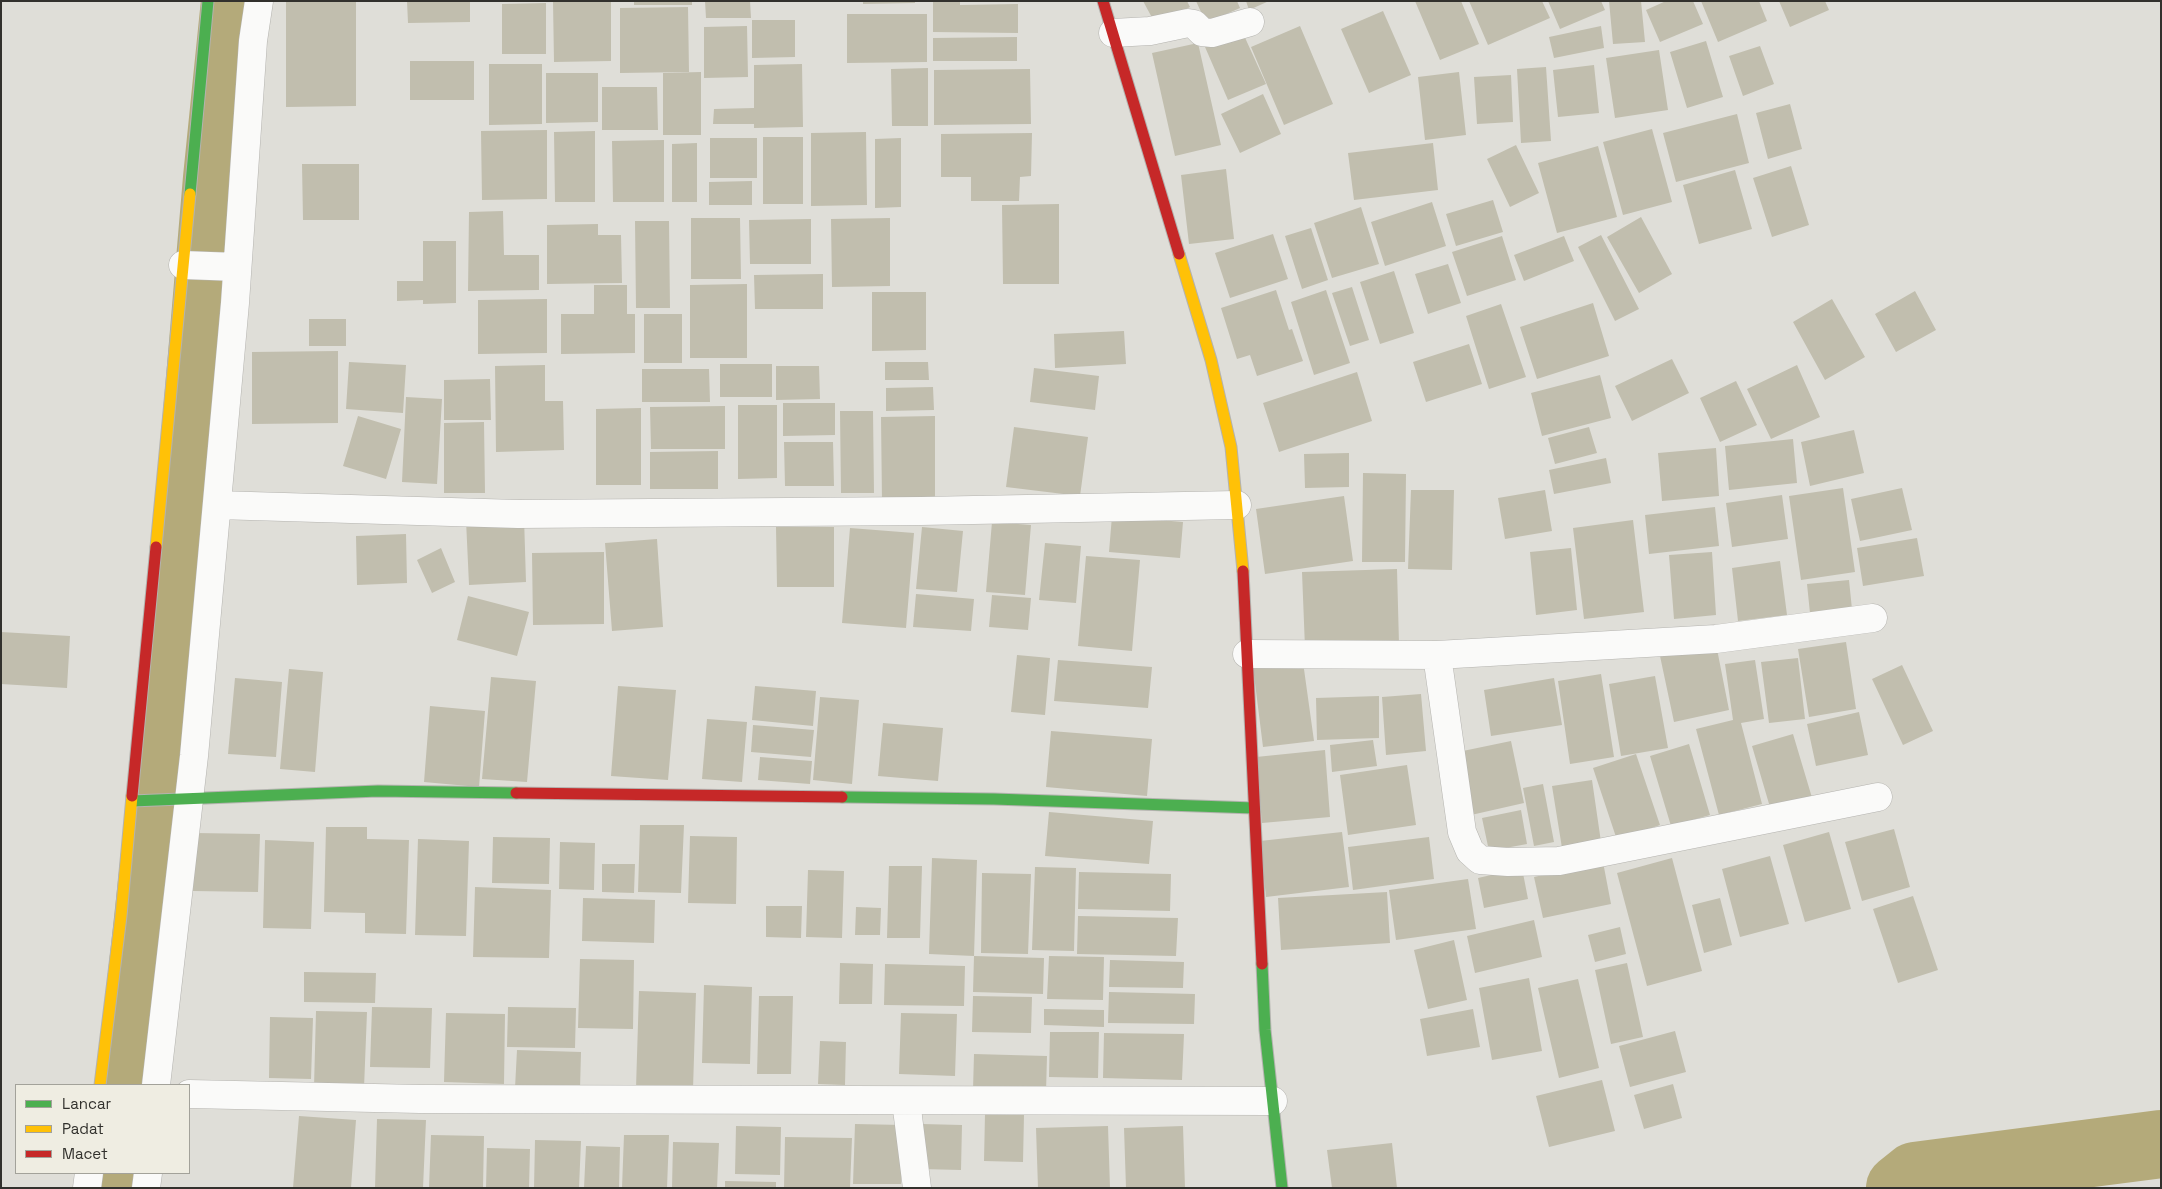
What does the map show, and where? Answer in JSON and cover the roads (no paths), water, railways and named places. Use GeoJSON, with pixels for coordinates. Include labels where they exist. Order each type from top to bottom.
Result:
{"type":"FeatureCollection","features":[{"type":"Feature","properties":{"kind":"street"},"geometry":{"type":"LineString","coordinates":[[156,1084],[180,800],[217,506],[208,266],[208,1]]}},
{"type":"Feature","properties":{"kind":"street"},"geometry":{"type":"LineString","coordinates":[[100,1084],[132,800],[208,266],[254,41],[259,1]]}},
{"type":"Feature","properties":{"kind":"street"},"geometry":{"type":"LineString","coordinates":[[1103,1],[1211,360],[1231,447],[1237,505],[1247,654],[1265,1030],[1282,1188]]}},
{"type":"Feature","properties":{"kind":"street"},"geometry":{"type":"LineString","coordinates":[[1113,33],[1150,31],[1188,23],[1194,24],[1202,32],[1212,33],[1250,22]]}},
{"type":"Feature","properties":{"kind":"street"},"geometry":{"type":"LineString","coordinates":[[217,506],[518,514],[911,511],[1237,505]]}},
{"type":"Feature","properties":{"kind":"street"},"geometry":{"type":"LineString","coordinates":[[1247,654],[1437,655],[1716,639],[1873,618]]}},
{"type":"Feature","properties":{"kind":"street"},"geometry":{"type":"LineString","coordinates":[[1437,655],[1462,832],[1470,851],[1480,860],[1508,862],[1559,861],[1878,797]]}},
{"type":"Feature","properties":{"kind":"street"},"geometry":{"type":"LineString","coordinates":[[132,800],[145,802],[378,791],[994,799],[1254,808]]}},
{"type":"Feature","properties":{"kind":"street"},"geometry":{"type":"LineString","coordinates":[[190,1094],[430,1099],[1273,1101]]}},
{"type":"Feature","properties":{"kind":"street"},"geometry":{"type":"LineString","coordinates":[[906,1101],[917,1188]]}},
{"type":"Feature","properties":{"kind":"street"},"geometry":{"type":"LineString","coordinates":[[87,1188],[89,1174]]}},
{"type":"Feature","properties":{"kind":"street"},"geometry":{"type":"LineString","coordinates":[[146,1188],[148,1174]]}},
{"type":"Feature","properties":{"kind":"waterway"},"geometry":{"type":"LineString","coordinates":[[130,1084],[176,661],[217,178],[235,1]]}},
{"type":"Feature","properties":{"kind":"waterway"},"geometry":{"type":"LineString","coordinates":[[1900,1188],[1915,1176],[2161,1144]]}},
{"type":"Feature","properties":{"kind":"waterway"},"geometry":{"type":"LineString","coordinates":[[119,1188],[121,1174]]}}]}
